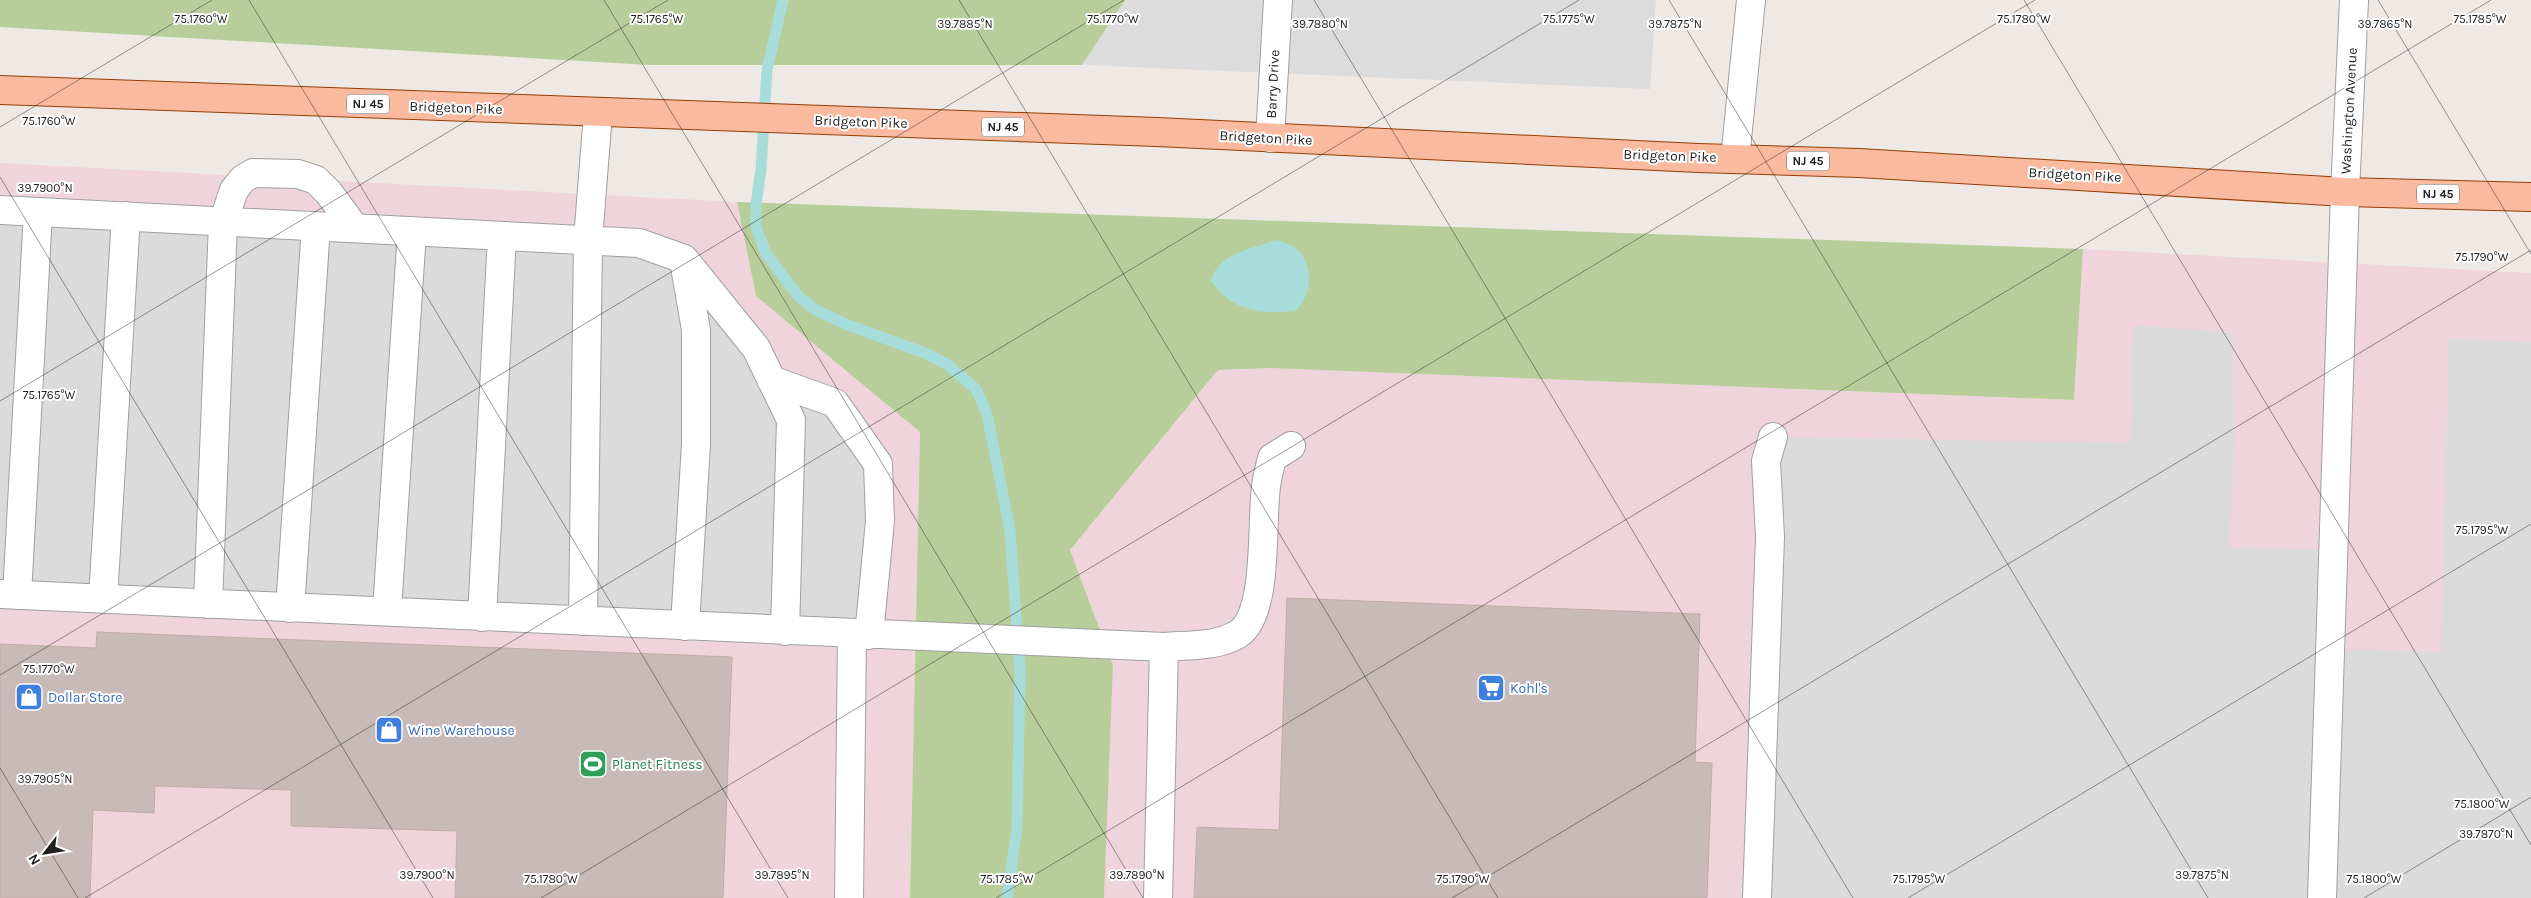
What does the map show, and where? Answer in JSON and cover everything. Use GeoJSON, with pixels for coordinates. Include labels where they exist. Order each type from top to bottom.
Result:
{"type":"FeatureCollection","features":[{"type":"Feature","properties":{"kind":"main road","name":"Bridgeton Pike"},"geometry":{"type":"LineString","coordinates":[[0,90],[1270,138],[1859,163],[2345,192],[2531,197]]}},
{"type":"Feature","properties":{"kind":"street","name":"Barry Drive"},"geometry":{"type":"LineString","coordinates":[[1270,138],[1278,0]]}},
{"type":"Feature","properties":{"kind":"street"},"geometry":{"type":"LineString","coordinates":[[1735,159],[1751,0]]}},
{"type":"Feature","properties":{"kind":"street","name":"Washington Avenue"},"geometry":{"type":"LineString","coordinates":[[2322,898],[2345,192],[2354,0]]}},
{"type":"Feature","properties":{"kind":"street"},"geometry":{"type":"LineString","coordinates":[[583,621],[588,240],[598,113]]}},
{"type":"Feature","properties":{"kind":"street"},"geometry":{"type":"LineString","coordinates":[[208,604],[223,223],[234,190],[243,179],[253,173],[298,174],[316,180],[354,227]]}},
{"type":"Feature","properties":{"kind":"street"},"geometry":{"type":"LineString","coordinates":[[0,210],[639,243],[684,259],[756,348],[791,420],[785,631]]}},
{"type":"Feature","properties":{"kind":"street"},"geometry":{"type":"LineString","coordinates":[[38,212],[9,595],[290,608],[387,610],[482,617],[1164,647],[1214,643],[1240,633],[1250,621],[1258,600],[1265,488],[1272,458],[1291,446]]}},
{"type":"Feature","properties":{"kind":"street"},"geometry":{"type":"LineString","coordinates":[[102,599],[126,216]]}},
{"type":"Feature","properties":{"kind":"street"},"geometry":{"type":"LineString","coordinates":[[290,608],[316,226]]}},
{"type":"Feature","properties":{"kind":"street"},"geometry":{"type":"LineString","coordinates":[[387,610],[412,231]]}},
{"type":"Feature","properties":{"kind":"street"},"geometry":{"type":"LineString","coordinates":[[482,617],[502,236]]}},
{"type":"Feature","properties":{"kind":"street"},"geometry":{"type":"LineString","coordinates":[[684,259],[696,330],[696,444],[685,626]]}},
{"type":"Feature","properties":{"kind":"street"},"geometry":{"type":"LineString","coordinates":[[771,380],[835,403],[878,464],[880,521],[861,634],[849,898]]}},
{"type":"Feature","properties":{"kind":"street"},"geometry":{"type":"LineString","coordinates":[[1757,898],[1770,537],[1766,461],[1773,437]]}},
{"type":"Feature","properties":{"kind":"street"},"geometry":{"type":"LineString","coordinates":[[1158,898],[1164,647]]}},
{"type":"Feature","properties":{"kind":"shaded area"},"geometry":{"type":"Polygon","coordinates":[[[1125,0],[1656,0],[1650,89],[1082,65],[1125,0]]]}},
{"type":"Feature","properties":{"kind":"shaded area"},"geometry":{"type":"Polygon","coordinates":[[[0,163],[737,202],[756,296],[920,432],[910,898],[0,898],[0,163]]]}},
{"type":"Feature","properties":{"kind":"shaded area"},"geometry":{"type":"Polygon","coordinates":[[[0,210],[684,259],[771,380],[835,403],[878,464],[869,635],[0,594],[0,210]]]}},
{"type":"Feature","properties":{"kind":"shaded area"},"geometry":{"type":"Polygon","coordinates":[[[2083,249],[2531,273],[2531,898],[1104,898],[1113,665],[1070,550],[1218,370],[1268,368],[2074,400],[2083,249]]]}},
{"type":"Feature","properties":{"kind":"shaded area"},"geometry":{"type":"Polygon","coordinates":[[[2134,325],[2232,333],[2234,445],[2229,547],[2333,550],[2330,649],[2441,652],[2449,339],[2531,342],[2531,898],[1758,898],[1773,437],[2130,443],[2134,325]]]}},
{"type":"Feature","properties":{"kind":"green space"},"geometry":{"type":"Polygon","coordinates":[[[0,0],[1125,0],[1082,65],[649,65],[0,27],[0,0]]]}},
{"type":"Feature","properties":{"kind":"green space"},"geometry":{"type":"Polygon","coordinates":[[[737,202],[2083,249],[2074,400],[1268,368],[1218,370],[1070,550],[1113,665],[1104,898],[910,898],[920,432],[756,296],[737,202]]]}},
{"type":"Feature","properties":{"kind":"water"},"geometry":{"type":"Polygon","coordinates":[[[1276,240],[1296,248],[1307,265],[1309,273],[1308,289],[1296,311],[1271,312],[1248,309],[1228,299],[1211,281],[1214,272],[1228,258],[1247,249],[1276,240]]]}},
{"type":"Feature","properties":{"kind":"building","name":"Kohl's"},"geometry":{"type":"Polygon","coordinates":[[[1287,598],[1700,614],[1695,762],[1712,763],[1707,898],[1194,898],[1197,827],[1279,830],[1287,598]]]}},
{"type":"Feature","properties":{"kind":"building"},"geometry":{"type":"Polygon","coordinates":[[[97,632],[732,657],[723,898],[455,898],[457,831],[291,826],[291,790],[155,786],[154,813],[93,810],[90,898],[0,898],[0,644],[96,648],[97,632]]]}},
{"type":"Feature","properties":{"kind":"waterway"},"geometry":{"type":"LineString","coordinates":[[783,0],[767,70],[761,169],[756,205],[756,227],[766,254],[799,297],[818,311],[848,325],[925,353],[948,365],[976,389],[987,414],[1010,530],[1020,673],[1017,828],[1007,898]]}},
{"type":"Feature","properties":{"kind":"place","name":"Kohl's"},"geometry":{"type":"Point","coordinates":[1491,688]}},
{"type":"Feature","properties":{"kind":"place","name":"Dollar Store"},"geometry":{"type":"Point","coordinates":[29,697]}},
{"type":"Feature","properties":{"kind":"place","name":"Wine Warehouse"},"geometry":{"type":"Point","coordinates":[389,730]}},
{"type":"Feature","properties":{"kind":"place","name":"Planet Fitness"},"geometry":{"type":"Point","coordinates":[593,764]}}]}
